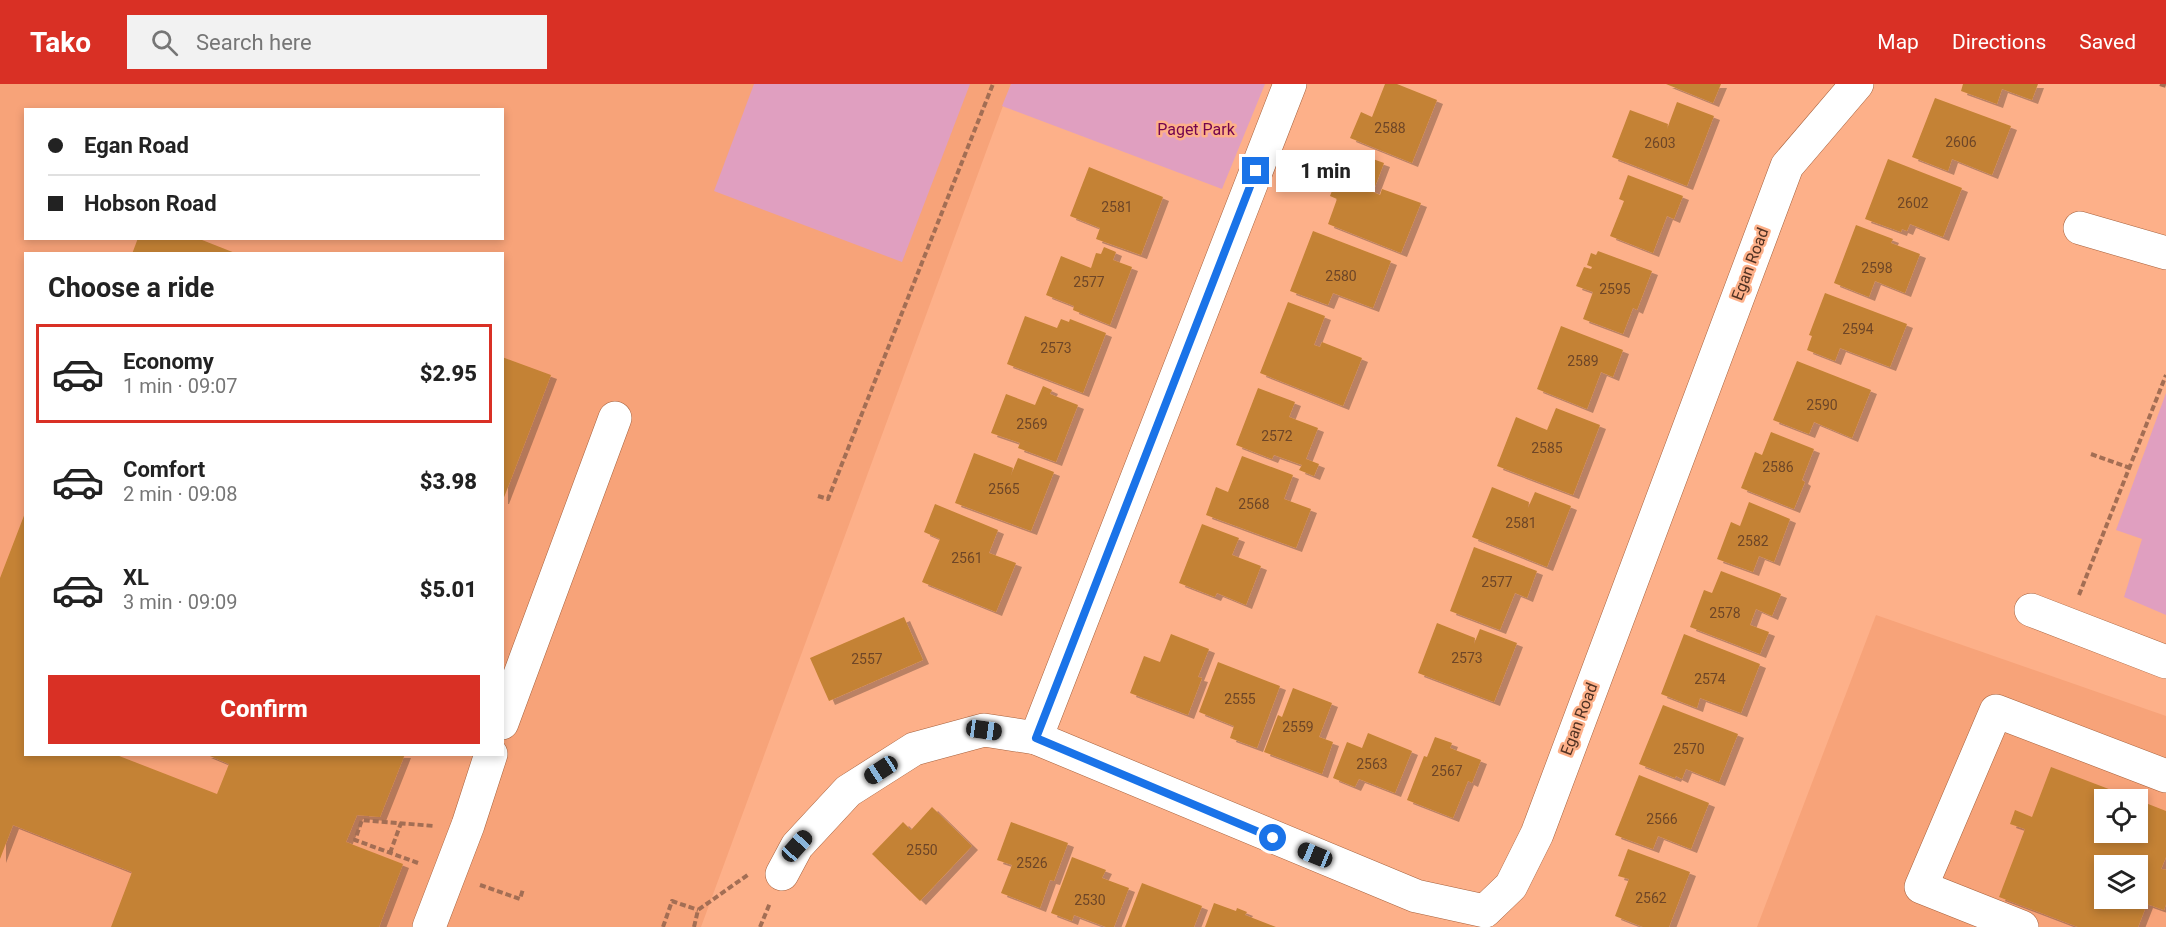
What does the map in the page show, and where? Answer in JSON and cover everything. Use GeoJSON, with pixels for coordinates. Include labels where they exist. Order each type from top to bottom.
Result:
{"type":"FeatureCollection","features":[{"type":"Feature","properties":{"kind":"street"},"geometry":{"type":"LineString","coordinates":[[767,873],[797,846],[848,791],[914,749],[984,730],[1036,738],[1290,84]]}},
{"type":"Feature","properties":{"kind":"street","name":"Egan Road"},"geometry":{"type":"LineString","coordinates":[[1036,738],[1416,896],[1485,911],[1511,886],[1537,834],[1787,166],[1857,84]]}},
{"type":"Feature","properties":{"kind":"street"},"geometry":{"type":"LineString","coordinates":[[2080,228],[2166,253]]}},
{"type":"Feature","properties":{"kind":"street"},"geometry":{"type":"LineString","coordinates":[[504,718],[615,418]]}},
{"type":"Feature","properties":{"kind":"street"},"geometry":{"type":"LineString","coordinates":[[2031,610],[2166,662]]}},
{"type":"Feature","properties":{"kind":"street"},"geometry":{"type":"LineString","coordinates":[[2022,927],[1922,887],[1996,711],[2166,776]]}},
{"type":"Feature","properties":{"kind":"street"},"geometry":{"type":"LineString","coordinates":[[429,927],[465,834],[490,756]]}},
{"type":"Feature","properties":{"kind":"path"},"geometry":{"type":"LineString","coordinates":[[818,496],[828,499],[993,84]]}},
{"type":"Feature","properties":{"kind":"path"},"geometry":{"type":"LineString","coordinates":[[2160,84],[2166,86]]}},
{"type":"Feature","properties":{"kind":"path"},"geometry":{"type":"LineString","coordinates":[[2068,624],[2166,375]]}},
{"type":"Feature","properties":{"kind":"path"},"geometry":{"type":"LineString","coordinates":[[2091,454],[2130,468]]}},
{"type":"Feature","properties":{"kind":"path"},"geometry":{"type":"LineString","coordinates":[[420,864],[355,840],[362,820],[446,827],[465,834]]}},
{"type":"Feature","properties":{"kind":"path"},"geometry":{"type":"LineString","coordinates":[[390,853],[401,823]]}},
{"type":"Feature","properties":{"kind":"path"},"geometry":{"type":"LineString","coordinates":[[663,927],[672,901],[698,910],[767,873]]}},
{"type":"Feature","properties":{"kind":"path"},"geometry":{"type":"LineString","coordinates":[[474,883],[520,899],[524,889]]}},
{"type":"Feature","properties":{"kind":"path"},"geometry":{"type":"LineString","coordinates":[[694,927],[698,910]]}},
{"type":"Feature","properties":{"kind":"shaded area"},"geometry":{"type":"Polygon","coordinates":[[[0,84],[1011,84],[701,927],[0,927],[0,84]]]}},
{"type":"Feature","properties":{"kind":"shaded area"},"geometry":{"type":"Polygon","coordinates":[[[1876,615],[2166,716],[2166,927],[1757,927],[1876,615]]]}},
{"type":"Feature","properties":{"kind":"green space"},"geometry":{"type":"Polygon","coordinates":[[[754,84],[970,84],[902,262],[714,191],[754,84]]]}},
{"type":"Feature","properties":{"kind":"green space","name":"Paget Park"},"geometry":{"type":"Polygon","coordinates":[[[1011,84],[1265,84],[1222,189],[1002,106],[1011,84]]]}},
{"type":"Feature","properties":{"kind":"green space"},"geometry":{"type":"Polygon","coordinates":[[[2166,393],[2166,615],[2124,597],[2142,539],[2116,530],[2166,393]]]}},
{"type":"Feature","properties":{"kind":"building"},"geometry":{"type":"Polygon","coordinates":[[[1385,84],[1397,84],[1437,100],[1412,163],[1350,138],[1361,112],[1372,117],[1385,84]]]}},
{"type":"Feature","properties":{"kind":"building"},"geometry":{"type":"Polygon","coordinates":[[[1666,84],[1721,84],[1713,103],[1666,84]]]}},
{"type":"Feature","properties":{"kind":"building"},"geometry":{"type":"Polygon","coordinates":[[[1963,84],[2038,84],[2032,100],[2002,89],[1997,104],[1961,91],[1963,84]]]}},
{"type":"Feature","properties":{"kind":"building"},"geometry":{"type":"Polygon","coordinates":[[[1935,98],[2011,126],[1992,175],[1952,159],[1948,171],[1912,157],[1935,98]]]}},
{"type":"Feature","properties":{"kind":"building"},"geometry":{"type":"Polygon","coordinates":[[[1677,102],[1714,116],[1687,186],[1612,157],[1630,110],[1668,124],[1667,129],[1677,102]]]}},
{"type":"Feature","properties":{"kind":"building"},"geometry":{"type":"Polygon","coordinates":[[[1348,150],[1384,163],[1373,192],[1380,195],[1382,189],[1421,203],[1401,253],[1328,224],[1337,199],[1330,196],[1348,150]]]}},
{"type":"Feature","properties":{"kind":"building"},"geometry":{"type":"Polygon","coordinates":[[[1888,159],[1962,188],[1943,237],[1910,224],[1907,231],[1902,229],[1901,232],[1865,219],[1888,159]]]}},
{"type":"Feature","properties":{"kind":"building"},"geometry":{"type":"Polygon","coordinates":[[[1089,167],[1163,197],[1141,255],[1096,239],[1100,228],[1070,216],[1089,167]]]}},
{"type":"Feature","properties":{"kind":"building"},"geometry":{"type":"Polygon","coordinates":[[[1628,175],[1683,196],[1674,219],[1667,216],[1653,253],[1610,236],[1624,201],[1619,199],[1628,175]]]}},
{"type":"Feature","properties":{"kind":"building"},"geometry":{"type":"Polygon","coordinates":[[[1856,225],[1893,239],[1891,243],[1920,254],[1905,293],[1875,281],[1869,297],[1834,283],[1856,225]]]}},
{"type":"Feature","properties":{"kind":"building"},"geometry":{"type":"Polygon","coordinates":[[[1313,231],[1391,261],[1373,308],[1333,293],[1328,305],[1290,291],[1313,231]]]}},
{"type":"Feature","properties":{"kind":"building"},"geometry":{"type":"Polygon","coordinates":[[[137,240],[202,240],[232,252],[133,252],[137,240]]]}},
{"type":"Feature","properties":{"kind":"building"},"geometry":{"type":"Polygon","coordinates":[[[1104,247],[1116,252],[1113,260],[1132,267],[1110,325],[1073,310],[1074,306],[1046,295],[1061,256],[1091,268],[1096,253],[1101,254],[1104,247]]]}},
{"type":"Feature","properties":{"kind":"building"},"geometry":{"type":"Polygon","coordinates":[[[1598,251],[1652,271],[1637,310],[1633,308],[1623,334],[1583,319],[1593,292],[1576,286],[1584,267],[1591,269],[1592,267],[1587,265],[1591,253],[1596,255],[1598,251]]]}},
{"type":"Feature","properties":{"kind":"building"},"geometry":{"type":"Polygon","coordinates":[[[1825,293],[1907,324],[1890,367],[1840,348],[1835,361],[1807,350],[1812,336],[1809,335],[1825,293]]]}},
{"type":"Feature","properties":{"kind":"building"},"geometry":{"type":"Polygon","coordinates":[[[1288,302],[1325,316],[1314,345],[1320,347],[1322,342],[1362,358],[1343,406],[1260,373],[1288,302]]]}},
{"type":"Feature","properties":{"kind":"building"},"geometry":{"type":"Polygon","coordinates":[[[1025,316],[1057,328],[1061,319],[1069,322],[1070,319],[1106,333],[1083,393],[1007,364],[1025,316]]]}},
{"type":"Feature","properties":{"kind":"building"},"geometry":{"type":"Polygon","coordinates":[[[1561,326],[1623,350],[1613,377],[1601,372],[1587,409],[1537,389],[1561,326]]]}},
{"type":"Feature","properties":{"kind":"building"},"geometry":{"type":"Polygon","coordinates":[[[504,358],[551,375],[504,497],[504,358]]]}},
{"type":"Feature","properties":{"kind":"building"},"geometry":{"type":"Polygon","coordinates":[[[1797,361],[1871,390],[1852,438],[1814,422],[1809,434],[1773,420],[1797,361]]]}},
{"type":"Feature","properties":{"kind":"building"},"geometry":{"type":"Polygon","coordinates":[[[1043,386],[1052,390],[1050,394],[1078,405],[1056,462],[1018,448],[1020,443],[991,433],[1006,394],[1035,405],[1043,386]]]}},
{"type":"Feature","properties":{"kind":"building"},"geometry":{"type":"Polygon","coordinates":[[[1258,388],[1295,402],[1289,417],[1318,428],[1306,459],[1319,464],[1314,476],[1299,470],[1302,465],[1274,455],[1272,459],[1236,445],[1258,388]]]}},
{"type":"Feature","properties":{"kind":"building"},"geometry":{"type":"Polygon","coordinates":[[[1556,408],[1600,425],[1573,495],[1497,466],[1516,417],[1547,430],[1556,408]]]}},
{"type":"Feature","properties":{"kind":"building"},"geometry":{"type":"Polygon","coordinates":[[[1771,432],[1814,449],[1802,480],[1805,482],[1794,509],[1741,488],[1755,452],[1762,455],[1771,432]]]}},
{"type":"Feature","properties":{"kind":"building"},"geometry":{"type":"Polygon","coordinates":[[[974,453],[1013,468],[1011,475],[1018,458],[1054,472],[1031,531],[955,503],[974,453]]]}},
{"type":"Feature","properties":{"kind":"building"},"geometry":{"type":"Polygon","coordinates":[[[1242,456],[1293,475],[1284,499],[1311,509],[1296,548],[1206,515],[1216,487],[1228,492],[1242,456]]]}},
{"type":"Feature","properties":{"kind":"building"},"geometry":{"type":"Polygon","coordinates":[[[1492,487],[1529,502],[1528,508],[1535,492],[1571,506],[1547,567],[1472,537],[1492,487]]]}},
{"type":"Feature","properties":{"kind":"building"},"geometry":{"type":"Polygon","coordinates":[[[1749,502],[1790,519],[1774,562],[1759,556],[1753,572],[1717,559],[1731,522],[1740,526],[1749,502]]]}},
{"type":"Feature","properties":{"kind":"building"},"geometry":{"type":"Polygon","coordinates":[[[935,504],[998,530],[989,553],[1016,563],[996,612],[922,582],[940,539],[924,532],[935,504]]]}},
{"type":"Feature","properties":{"kind":"building"},"geometry":{"type":"Polygon","coordinates":[[[24,516],[24,756],[119,756],[217,794],[229,764],[210,756],[404,756],[380,817],[357,815],[346,842],[403,864],[379,927],[111,927],[132,872],[13,825],[0,859],[0,578],[24,516]]]}},
{"type":"Feature","properties":{"kind":"building"},"geometry":{"type":"Polygon","coordinates":[[[1202,524],[1239,538],[1232,555],[1261,566],[1246,605],[1217,593],[1215,597],[1179,583],[1202,524]]]}},
{"type":"Feature","properties":{"kind":"building"},"geometry":{"type":"Polygon","coordinates":[[[1474,547],[1537,571],[1527,598],[1515,593],[1500,630],[1450,611],[1474,547]]]}},
{"type":"Feature","properties":{"kind":"building"},"geometry":{"type":"Polygon","coordinates":[[[1721,571],[1781,594],[1772,616],[1756,609],[1750,625],[1769,632],[1760,654],[1690,627],[1704,590],[1712,593],[1721,571]]]}},
{"type":"Feature","properties":{"kind":"building"},"geometry":{"type":"Polygon","coordinates":[[[904,617],[923,660],[829,701],[810,658],[904,617]]]}},
{"type":"Feature","properties":{"kind":"building"},"geometry":{"type":"Polygon","coordinates":[[[1437,623],[1475,638],[1474,644],[1480,629],[1517,643],[1494,702],[1418,673],[1437,623]]]}},
{"type":"Feature","properties":{"kind":"building"},"geometry":{"type":"Polygon","coordinates":[[[1171,634],[1209,649],[1198,677],[1202,678],[1188,715],[1130,693],[1144,656],[1160,662],[1171,634]]]}},
{"type":"Feature","properties":{"kind":"building"},"geometry":{"type":"Polygon","coordinates":[[[1684,634],[1760,664],[1741,713],[1700,698],[1697,708],[1661,694],[1684,634]]]}},
{"type":"Feature","properties":{"kind":"building"},"geometry":{"type":"Polygon","coordinates":[[[1218,662],[1280,686],[1257,748],[1230,738],[1234,726],[1199,712],[1218,662]]]}},
{"type":"Feature","properties":{"kind":"building"},"geometry":{"type":"Polygon","coordinates":[[[1293,688],[1332,703],[1319,737],[1333,742],[1322,774],[1264,752],[1278,715],[1282,717],[1293,688]]]}},
{"type":"Feature","properties":{"kind":"building"},"geometry":{"type":"Polygon","coordinates":[[[1663,705],[1738,734],[1719,782],[1686,769],[1682,779],[1676,776],[1675,778],[1639,764],[1663,705]]]}},
{"type":"Feature","properties":{"kind":"building"},"geometry":{"type":"Polygon","coordinates":[[[1368,733],[1412,751],[1395,793],[1359,779],[1355,787],[1333,778],[1347,742],[1362,748],[1368,733]]]}},
{"type":"Feature","properties":{"kind":"building"},"geometry":{"type":"Polygon","coordinates":[[[1435,737],[1452,743],[1450,748],[1481,760],[1472,783],[1468,781],[1453,818],[1407,800],[1424,756],[1427,757],[1435,737]]]}},
{"type":"Feature","properties":{"kind":"building"},"geometry":{"type":"Polygon","coordinates":[[[2051,767],[2109,789],[2094,789],[2094,843],[2148,843],[2148,804],[2166,811],[2166,857],[2161,869],[2166,870],[2164,910],[2148,904],[2148,855],[2094,855],[2094,909],[2145,909],[2138,927],[2078,927],[1999,897],[2025,829],[2010,824],[2015,810],[2032,817],[2051,767]]]}},
{"type":"Feature","properties":{"kind":"building"},"geometry":{"type":"Polygon","coordinates":[[[1639,775],[1709,803],[1691,849],[1658,836],[1653,849],[1615,835],[1639,775]]]}},
{"type":"Feature","properties":{"kind":"building"},"geometry":{"type":"Polygon","coordinates":[[[932,807],[972,846],[920,901],[872,854],[903,822],[911,830],[932,807]]]}},
{"type":"Feature","properties":{"kind":"building"},"geometry":{"type":"Polygon","coordinates":[[[1011,822],[1068,843],[1054,881],[1050,880],[1040,908],[1001,893],[1012,865],[997,860],[1011,822]]]}},
{"type":"Feature","properties":{"kind":"building"},"geometry":{"type":"Polygon","coordinates":[[[1628,849],[1690,872],[1669,927],[1643,927],[1615,916],[1629,879],[1618,876],[1628,849]]]}},
{"type":"Feature","properties":{"kind":"building"},"geometry":{"type":"Polygon","coordinates":[[[1072,857],[1106,870],[1102,878],[1129,888],[1114,927],[1106,927],[1074,915],[1072,921],[1051,913],[1072,857]]]}},
{"type":"Feature","properties":{"kind":"building"},"geometry":{"type":"Polygon","coordinates":[[[1142,883],[1202,906],[1194,927],[1125,927],[1142,883]]]}},
{"type":"Feature","properties":{"kind":"building"},"geometry":{"type":"Polygon","coordinates":[[[1214,903],[1236,911],[1237,908],[1247,912],[1245,915],[1276,927],[1205,927],[1214,903]]]}},
{"type":"Feature","properties":{"kind":"route"},"geometry":{"type":"LineString","coordinates":[[1256,171],[1036,738],[1273,838]]}}]}
